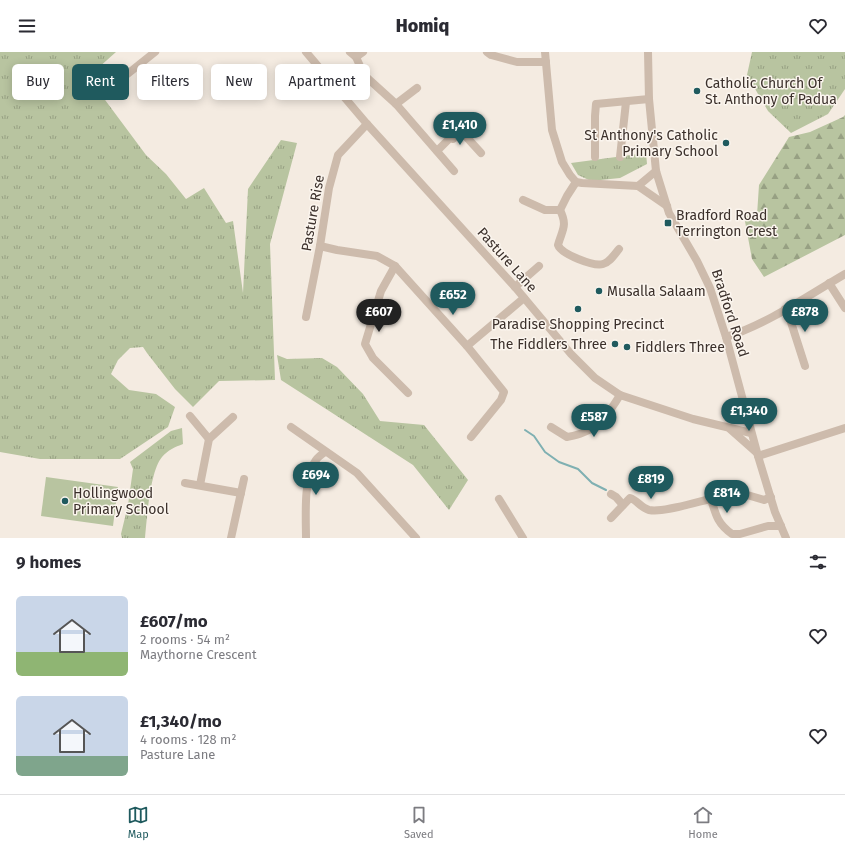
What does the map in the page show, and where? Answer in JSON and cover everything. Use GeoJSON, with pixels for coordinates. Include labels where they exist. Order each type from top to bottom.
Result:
{"type":"FeatureCollection","features":[{"type":"Feature","properties":{"kind":"street"},"geometry":{"type":"LineString","coordinates":[[129,73],[155,52]]}},
{"type":"Feature","properties":{"kind":"street"},"geometry":{"type":"LineString","coordinates":[[487,52],[491,55],[517,62],[546,62]]}},
{"type":"Feature","properties":{"kind":"street"},"geometry":{"type":"LineString","coordinates":[[545,52],[552,130],[562,162],[570,175],[576,182],[582,184],[638,186],[666,206]]}},
{"type":"Feature","properties":{"kind":"street","name":"Bradford Road"},"geometry":{"type":"LineString","coordinates":[[648,52],[648,99],[656,171],[669,213],[697,261],[710,288],[726,337],[757,454],[786,538]]}},
{"type":"Feature","properties":{"kind":"street","name":"Pasture Lane"},"geometry":{"type":"LineString","coordinates":[[310,53],[367,124],[515,287],[572,354],[595,378],[620,395],[693,419],[751,433]]}},
{"type":"Feature","properties":{"kind":"street"},"geometry":{"type":"LineString","coordinates":[[356,54],[364,75],[396,104],[454,171]]}},
{"type":"Feature","properties":{"kind":"street"},"geometry":{"type":"LineString","coordinates":[[396,104],[417,88]]}},
{"type":"Feature","properties":{"kind":"street"},"geometry":{"type":"LineString","coordinates":[[595,157],[596,104],[648,99]]}},
{"type":"Feature","properties":{"kind":"street"},"geometry":{"type":"LineString","coordinates":[[620,157],[626,102]]}},
{"type":"Feature","properties":{"kind":"street","name":"Pasture Rise"},"geometry":{"type":"LineString","coordinates":[[306,317],[320,246],[329,188],[338,154],[367,124]]}},
{"type":"Feature","properties":{"kind":"street"},"geometry":{"type":"LineString","coordinates":[[437,151],[450,138],[453,139],[461,131],[481,153]]}},
{"type":"Feature","properties":{"kind":"street"},"geometry":{"type":"LineString","coordinates":[[638,186],[656,171]]}},
{"type":"Feature","properties":{"kind":"street"},"geometry":{"type":"LineString","coordinates":[[560,210],[576,182]]}},
{"type":"Feature","properties":{"kind":"street"},"geometry":{"type":"LineString","coordinates":[[523,200],[545,210],[560,210]]}},
{"type":"Feature","properties":{"kind":"street"},"geometry":{"type":"LineString","coordinates":[[560,210],[564,218],[565,226],[558,245],[563,251],[577,259],[596,265],[607,262],[613,258],[618,249]]}},
{"type":"Feature","properties":{"kind":"street"},"geometry":{"type":"LineString","coordinates":[[320,246],[377,256],[395,266],[467,346],[504,392],[501,400],[471,437]]}},
{"type":"Feature","properties":{"kind":"street"},"geometry":{"type":"LineString","coordinates":[[395,266],[381,291],[365,344],[373,358],[408,393]]}},
{"type":"Feature","properties":{"kind":"street"},"geometry":{"type":"LineString","coordinates":[[515,287],[539,266]]}},
{"type":"Feature","properties":{"kind":"street"},"geometry":{"type":"LineString","coordinates":[[726,337],[738,333],[785,309],[845,274]]}},
{"type":"Feature","properties":{"kind":"street"},"geometry":{"type":"LineString","coordinates":[[829,283],[845,308]]}},
{"type":"Feature","properties":{"kind":"street"},"geometry":{"type":"LineString","coordinates":[[467,346],[524,298]]}},
{"type":"Feature","properties":{"kind":"street"},"geometry":{"type":"LineString","coordinates":[[785,309],[789,316],[805,366]]}},
{"type":"Feature","properties":{"kind":"street"},"geometry":{"type":"LineString","coordinates":[[551,427],[567,437],[584,433],[600,422],[611,410],[620,395]]}},
{"type":"Feature","properties":{"kind":"street"},"geometry":{"type":"LineString","coordinates":[[190,416],[209,439]]}},
{"type":"Feature","properties":{"kind":"street"},"geometry":{"type":"LineString","coordinates":[[200,485],[209,439],[233,417]]}},
{"type":"Feature","properties":{"kind":"street"},"geometry":{"type":"LineString","coordinates":[[291,427],[357,473],[413,536]]}},
{"type":"Feature","properties":{"kind":"street","name":"Pasture Lane"},"geometry":{"type":"LineString","coordinates":[[728,427],[757,454]]}},
{"type":"Feature","properties":{"kind":"street"},"geometry":{"type":"LineString","coordinates":[[757,454],[845,428]]}},
{"type":"Feature","properties":{"kind":"street"},"geometry":{"type":"LineString","coordinates":[[306,538],[306,500],[308,483],[316,460],[325,452]]}},
{"type":"Feature","properties":{"kind":"street"},"geometry":{"type":"LineString","coordinates":[[231,538],[244,479]]}},
{"type":"Feature","properties":{"kind":"street"},"geometry":{"type":"LineString","coordinates":[[185,483],[241,492]]}},
{"type":"Feature","properties":{"kind":"street"},"geometry":{"type":"LineString","coordinates":[[611,518],[630,498],[648,510],[666,509],[737,492],[764,500],[771,498]]}},
{"type":"Feature","properties":{"kind":"street"},"geometry":{"type":"LineString","coordinates":[[611,494],[623,505]]}},
{"type":"Feature","properties":{"kind":"street"},"geometry":{"type":"LineString","coordinates":[[499,499],[523,538]]}},
{"type":"Feature","properties":{"kind":"street"},"geometry":{"type":"LineString","coordinates":[[711,499],[718,521],[732,534],[747,532],[768,526],[781,526]]}},
{"type":"Feature","properties":{"kind":"green space"},"geometry":{"type":"Polygon","coordinates":[[[0,52],[116,52],[103,64],[72,64],[72,100],[105,100],[146,155],[166,174],[186,199],[204,188],[226,223],[233,221],[243,293],[248,189],[281,140],[297,143],[270,244],[275,380],[219,381],[193,407],[175,389],[143,347],[130,348],[118,360],[111,374],[129,390],[156,394],[175,407],[168,427],[120,459],[40,459],[0,452],[0,52]]]}},
{"type":"Feature","properties":{"kind":"green space"},"geometry":{"type":"Polygon","coordinates":[[[752,52],[845,52],[845,89],[828,114],[791,133],[768,111],[747,75],[752,52]]]}},
{"type":"Feature","properties":{"kind":"green space"},"geometry":{"type":"Polygon","coordinates":[[[845,115],[845,235],[764,277],[752,259],[744,216],[757,215],[759,185],[789,137],[810,132],[845,115]]]}},
{"type":"Feature","properties":{"kind":"green space"},"geometry":{"type":"Polygon","coordinates":[[[646,153],[647,164],[620,178],[591,181],[578,175],[571,163],[646,153]]]}},
{"type":"Feature","properties":{"kind":"green space"},"geometry":{"type":"Polygon","coordinates":[[[277,355],[287,359],[322,358],[337,367],[363,394],[380,421],[424,425],[468,480],[449,510],[413,465],[281,380],[277,355]]]}},
{"type":"Feature","properties":{"kind":"green space"},"geometry":{"type":"Polygon","coordinates":[[[182,428],[183,444],[164,455],[158,464],[150,495],[145,538],[122,538],[121,534],[128,505],[133,469],[130,462],[171,431],[182,428]]]}},
{"type":"Feature","properties":{"kind":"green space"},"geometry":{"type":"Polygon","coordinates":[[[46,477],[118,487],[113,526],[41,516],[46,477]]]}},
{"type":"Feature","properties":{"kind":"waterway"},"geometry":{"type":"LineString","coordinates":[[525,430],[534,436],[545,452],[559,462],[578,469],[592,483],[606,490]]}},
{"type":"Feature","properties":{"kind":"place","name":"Catholic Church Of St. Anthony of Padua"},"geometry":{"type":"Point","coordinates":[697,91]}},
{"type":"Feature","properties":{"kind":"place","name":"St Anthony's Catholic Primary School"},"geometry":{"type":"Point","coordinates":[726,143]}},
{"type":"Feature","properties":{"kind":"place","name":"Bradford Road Terrington Crest"},"geometry":{"type":"Point","coordinates":[668,223]}},
{"type":"Feature","properties":{"kind":"place","name":"Musalla Salaam"},"geometry":{"type":"Point","coordinates":[599,291]}},
{"type":"Feature","properties":{"kind":"place","name":"Paradise Shopping Precinct"},"geometry":{"type":"Point","coordinates":[578,309]}},
{"type":"Feature","properties":{"kind":"place","name":"The Fiddlers Three"},"geometry":{"type":"Point","coordinates":[615,344]}},
{"type":"Feature","properties":{"kind":"place","name":"Fiddlers Three"},"geometry":{"type":"Point","coordinates":[627,347]}},
{"type":"Feature","properties":{"kind":"place","name":"Hollingwood Primary School"},"geometry":{"type":"Point","coordinates":[65,501]}}]}
